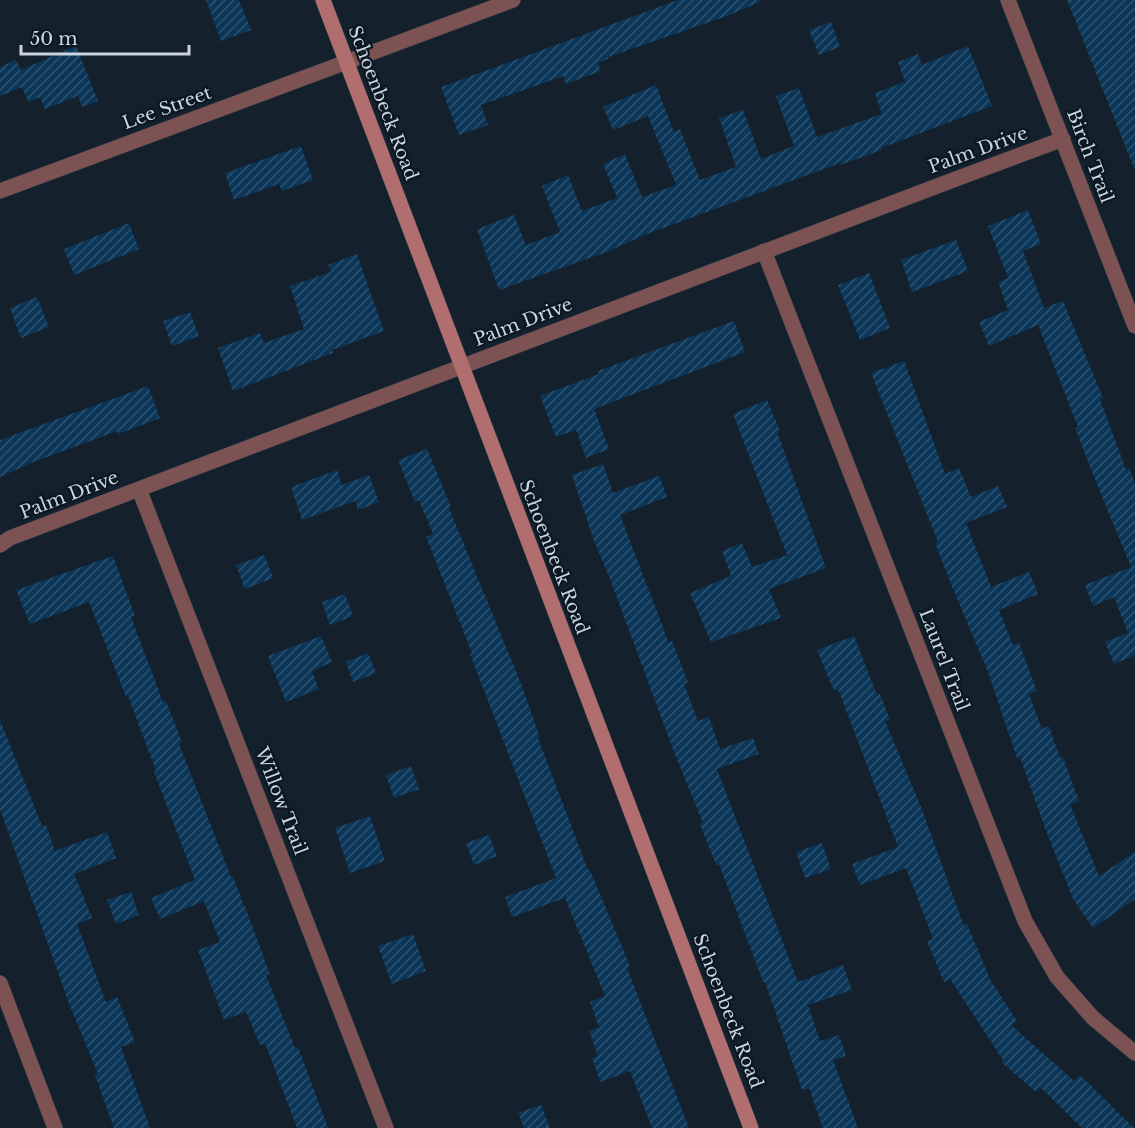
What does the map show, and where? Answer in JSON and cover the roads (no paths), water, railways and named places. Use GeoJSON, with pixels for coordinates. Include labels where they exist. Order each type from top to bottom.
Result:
{"type":"FeatureCollection","features":[{"type":"Feature","properties":{"kind":"main road","name":"Schoenbeck Road"},"geometry":{"type":"LineString","coordinates":[[323,0],[460,367],[752,1128]]}},
{"type":"Feature","properties":{"kind":"street","name":"Lee Street"},"geometry":{"type":"LineString","coordinates":[[0,191],[513,0]]}},
{"type":"Feature","properties":{"kind":"street","name":"Birch Trail"},"geometry":{"type":"LineString","coordinates":[[1008,0],[1135,326]]}},
{"type":"Feature","properties":{"kind":"street","name":"Palm Drive"},"geometry":{"type":"LineString","coordinates":[[0,545],[10,538],[1063,139]]}},
{"type":"Feature","properties":{"kind":"street","name":"Laurel Trail"},"geometry":{"type":"LineString","coordinates":[[764,251],[1025,921],[1057,977],[1093,1018],[1135,1053]]}},
{"type":"Feature","properties":{"kind":"street","name":"Willow Trail"},"geometry":{"type":"LineString","coordinates":[[139,489],[386,1128]]}},
{"type":"Feature","properties":{"kind":"street"},"geometry":{"type":"LineString","coordinates":[[0,983],[55,1128]]}}]}
